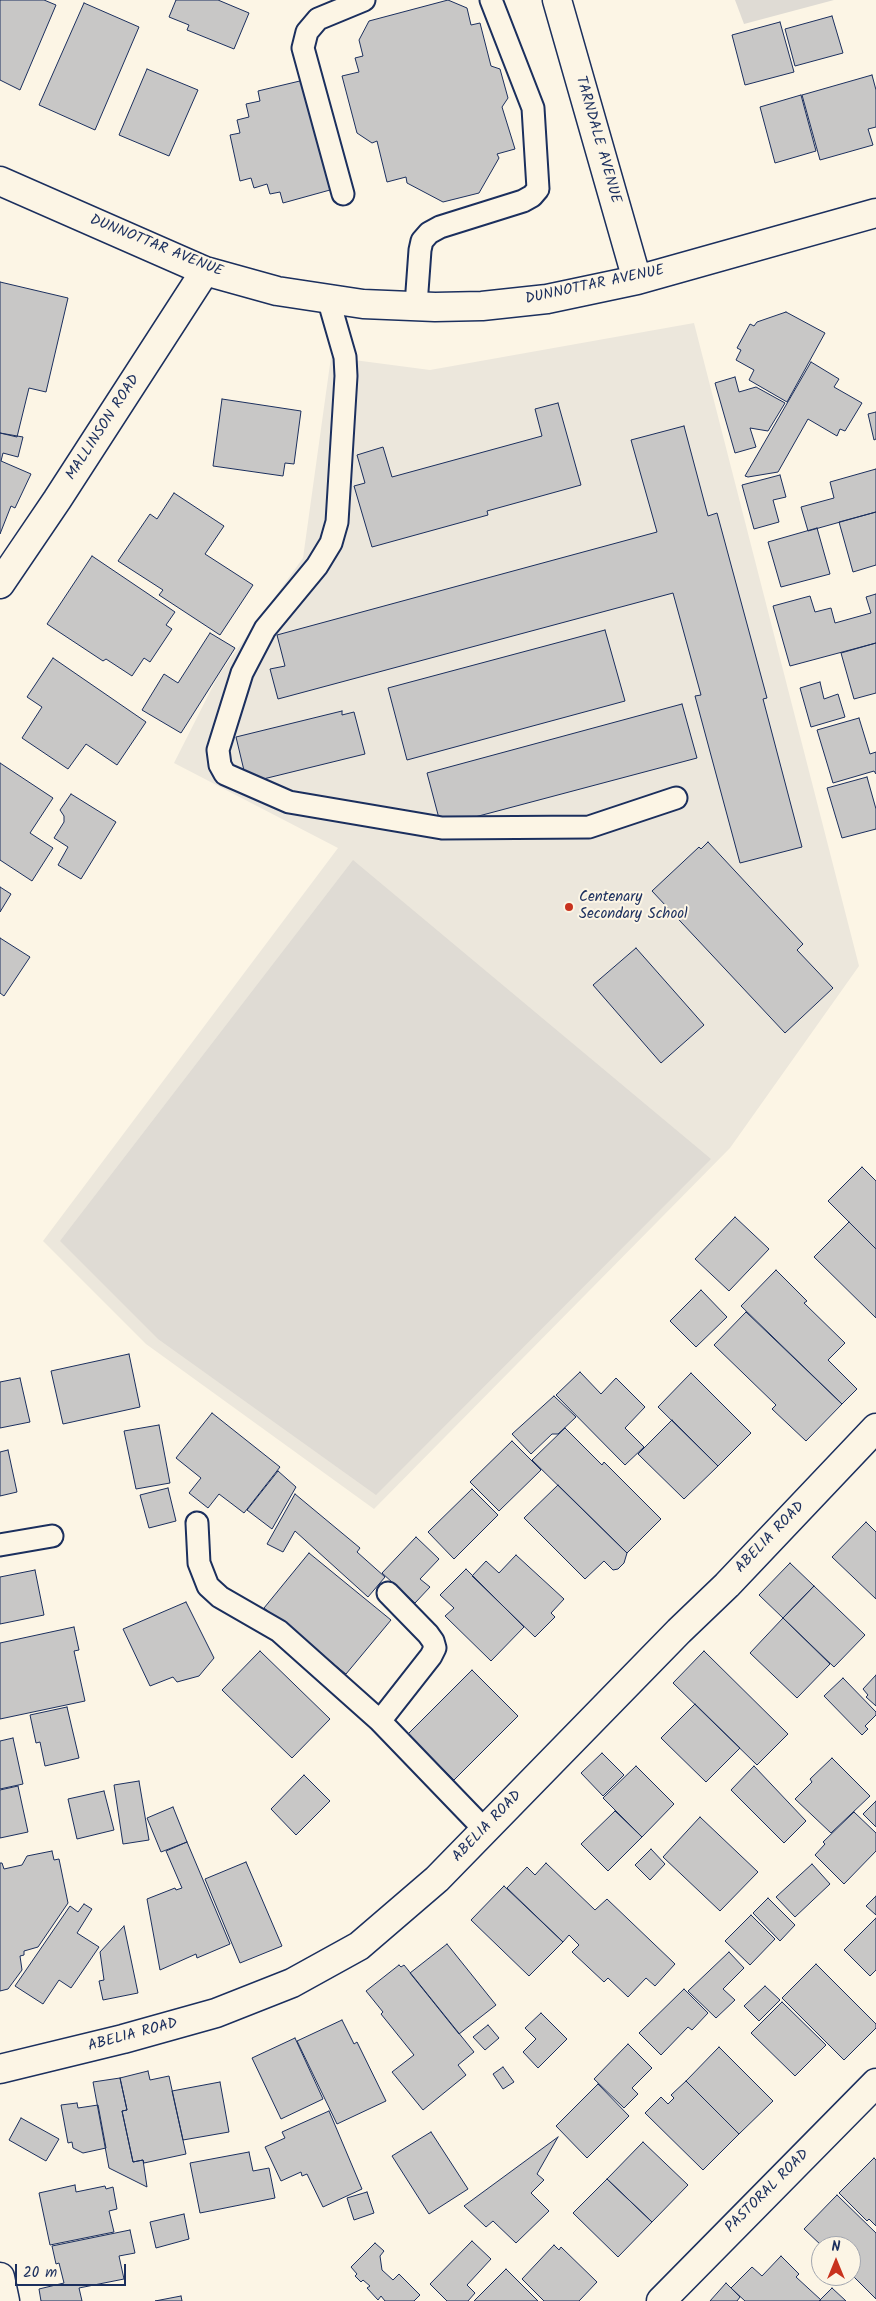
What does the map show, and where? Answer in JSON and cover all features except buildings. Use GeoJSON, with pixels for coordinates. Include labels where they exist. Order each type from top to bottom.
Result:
{"type":"FeatureCollection","features":[{"type":"Feature","properties":{"kind":"street","name":"TARNDALE AVENUE"},"geometry":{"type":"LineString","coordinates":[[557,0],[637,280]]}},
{"type":"Feature","properties":{"kind":"street","name":"DUNNOTTAR AVENUE"},"geometry":{"type":"LineString","coordinates":[[0,181],[205,271],[276,291],[363,304],[482,306],[538,300],[637,280],[876,213]]}},
{"type":"Feature","properties":{"kind":"street","name":"MALLINSON ROAD"},"geometry":{"type":"LineString","coordinates":[[0,584],[205,271]]}},
{"type":"Feature","properties":{"kind":"street","name":"ABELIA ROAD"},"geometry":{"type":"LineString","coordinates":[[0,2069],[123,2039],[206,2016],[292,1983],[359,1946],[437,1879],[679,1631],[727,1585],[876,1428]]}},
{"type":"Feature","properties":{"kind":"street","name":"PASTORAL ROAD"},"geometry":{"type":"LineString","coordinates":[[661,2301],[876,2083]]}},
{"type":"Feature","properties":{"kind":"street"},"geometry":{"type":"LineString","coordinates":[[0,2277],[5,2301]]}},
{"type":"Feature","properties":{"kind":"lane"},"geometry":{"type":"LineString","coordinates":[[343,194],[303,48],[307,32],[318,19],[364,0]]}},
{"type":"Feature","properties":{"kind":"lane"},"geometry":{"type":"LineString","coordinates":[[416,305],[420,250],[429,233],[523,201],[538,190],[533,108],[491,0]]}},
{"type":"Feature","properties":{"kind":"lane"},"geometry":{"type":"LineString","coordinates":[[328,298],[345,357],[346,376],[337,522],[331,543],[317,566],[265,629],[242,673],[218,750],[220,765],[225,774],[289,802],[442,828],[589,827],[676,798]]}},
{"type":"Feature","properties":{"kind":"lane"},"geometry":{"type":"LineString","coordinates":[[198,1523],[199,1563],[208,1586],[220,1597],[279,1631],[380,1720],[485,1830]]}},
{"type":"Feature","properties":{"kind":"lane"},"geometry":{"type":"LineString","coordinates":[[0,1545],[52,1536]]}},
{"type":"Feature","properties":{"kind":"lane"},"geometry":{"type":"LineString","coordinates":[[380,1720],[431,1656],[435,1648],[434,1641],[428,1634],[388,1594]]}},
{"type":"Feature","properties":{"kind":"shaded area"},"geometry":{"type":"Polygon","coordinates":[[[735,0],[834,0],[744,24],[735,0]]]}},
{"type":"Feature","properties":{"kind":"shaded area","name":"Centenary Secondary School"},"geometry":{"type":"Polygon","coordinates":[[[694,323],[859,966],[730,1148],[374,1509],[146,1344],[43,1241],[338,848],[174,763],[218,676],[303,558],[331,357],[430,370],[694,323]]]}},
{"type":"Feature","properties":{"kind":"shaded area"},"geometry":{"type":"Polygon","coordinates":[[[353,860],[711,1159],[376,1495],[158,1339],[60,1241],[353,860]]]}},
{"type":"Feature","properties":{"kind":"place","name":"Centenary Secondary School"},"geometry":{"type":"Point","coordinates":[569,907]}}]}
